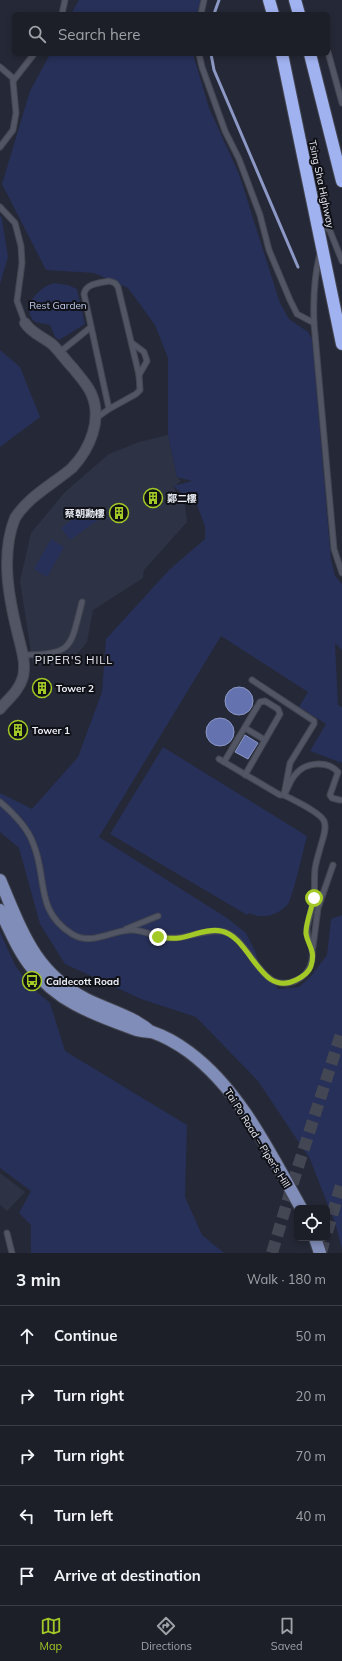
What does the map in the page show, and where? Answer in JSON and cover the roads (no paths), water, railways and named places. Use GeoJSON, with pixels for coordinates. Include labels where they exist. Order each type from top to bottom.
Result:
{"type":"FeatureCollection","features":[{"type":"Feature","properties":{"kind":"highway"},"geometry":{"type":"LineString","coordinates":[[269,0],[272,12]]}},
{"type":"Feature","properties":{"kind":"highway"},"geometry":{"type":"LineString","coordinates":[[295,0],[298,12]]}},
{"type":"Feature","properties":{"kind":"highway","name":"Tsing Sha Highway"},"geometry":{"type":"LineString","coordinates":[[282,56],[342,344]]}},
{"type":"Feature","properties":{"kind":"highway","name":"Tsing Sha Highway"},"geometry":{"type":"LineString","coordinates":[[310,56],[342,182]]}},
{"type":"Feature","properties":{"kind":"main road","name":"Tai Po Road – Piper's Hill"},"geometry":{"type":"LineString","coordinates":[[0,880],[29,945],[45,968],[66,987],[80,996],[140,1023],[151,1032],[187,1051],[225,1085],[262,1140],[299,1205]]}},
{"type":"Feature","properties":{"kind":"main road","name":"Tai Po Road – Piper's Hill"},"geometry":{"type":"LineString","coordinates":[[0,910],[21,953],[48,987],[67,1000],[97,1015],[137,1031],[151,1032]]}},
{"type":"Feature","properties":{"kind":"main road"},"geometry":{"type":"LineString","coordinates":[[316,1241],[320,1253]]}},
{"type":"Feature","properties":{"kind":"street"},"geometry":{"type":"LineString","coordinates":[[0,709],[14,693],[22,679],[24,671],[23,655],[1,576],[4,546],[10,526],[28,503],[65,474],[78,461],[88,446],[95,419],[91,392],[60,352],[47,340],[29,330],[25,323]]}},
{"type":"Feature","properties":{"kind":"lane"},"geometry":{"type":"LineString","coordinates":[[62,12],[65,0]]}},
{"type":"Feature","properties":{"kind":"lane"},"geometry":{"type":"LineString","coordinates":[[201,12],[204,0]]}},
{"type":"Feature","properties":{"kind":"lane"},"geometry":{"type":"LineString","coordinates":[[0,147],[14,130],[16,113],[13,81],[32,56]]}},
{"type":"Feature","properties":{"kind":"lane"},"geometry":{"type":"LineString","coordinates":[[199,56],[225,131],[239,158],[260,215],[269,250],[290,300],[297,314],[314,323]]}},
{"type":"Feature","properties":{"kind":"lane"},"geometry":{"type":"LineString","coordinates":[[329,56],[342,103]]}},
{"type":"Feature","properties":{"kind":"lane"},"geometry":{"type":"LineString","coordinates":[[0,67],[14,79]]}},
{"type":"Feature","properties":{"kind":"lane"},"geometry":{"type":"LineString","coordinates":[[0,207],[14,223],[20,246],[22,263],[18,301],[25,323]]}},
{"type":"Feature","properties":{"kind":"lane"},"geometry":{"type":"LineString","coordinates":[[315,214],[330,231],[342,261]]}},
{"type":"Feature","properties":{"kind":"lane"},"geometry":{"type":"LineString","coordinates":[[322,245],[315,274],[313,298],[314,323],[334,549],[342,573]]}},
{"type":"Feature","properties":{"kind":"lane"},"geometry":{"type":"LineString","coordinates":[[95,419],[110,410],[136,394],[140,390],[139,375],[118,287],[115,283],[109,281],[89,286],[85,289],[84,294],[110,410]]}},
{"type":"Feature","properties":{"kind":"lane"},"geometry":{"type":"LineString","coordinates":[[60,352],[91,327]]}},
{"type":"Feature","properties":{"kind":"lane"},"geometry":{"type":"LineString","coordinates":[[132,343],[144,352],[147,361],[139,375]]}},
{"type":"Feature","properties":{"kind":"lane"},"geometry":{"type":"LineString","coordinates":[[23,655],[56,653],[67,646],[73,635],[82,602]]}},
{"type":"Feature","properties":{"kind":"lane"},"geometry":{"type":"LineString","coordinates":[[252,680],[314,721],[290,763],[284,795]]}},
{"type":"Feature","properties":{"kind":"lane"},"geometry":{"type":"LineString","coordinates":[[245,775],[280,714],[278,709],[265,701],[260,702],[245,728],[222,761],[245,775],[318,814],[324,822],[324,832],[315,870],[314,898],[306,933],[312,948]]}},
{"type":"Feature","properties":{"kind":"lane"},"geometry":{"type":"LineString","coordinates":[[245,728],[265,740]]}},
{"type":"Feature","properties":{"kind":"lane"},"geometry":{"type":"LineString","coordinates":[[284,795],[297,772],[311,764],[327,765],[338,772],[330,795],[332,798],[340,800]]}},
{"type":"Feature","properties":{"kind":"lane"},"geometry":{"type":"LineString","coordinates":[[0,802],[26,828],[38,858],[46,903],[49,911],[59,924],[72,934],[82,939],[107,936],[121,932],[158,916]]}},
{"type":"Feature","properties":{"kind":"lane"},"geometry":{"type":"LineString","coordinates":[[121,932],[138,931],[158,937],[178,938],[220,931],[229,934],[239,941],[269,978],[276,982],[284,983],[297,980],[307,972],[312,964],[312,948],[318,908],[333,865]]}},
{"type":"Feature","properties":{"kind":"lane"},"geometry":{"type":"LineString","coordinates":[[7,1233],[12,1253]]}},
{"type":"Feature","properties":{"kind":"waterway"},"geometry":{"type":"LineString","coordinates":[[215,12],[219,0]]}},
{"type":"Feature","properties":{"kind":"waterway"},"geometry":{"type":"LineString","coordinates":[[211,56],[214,70],[298,267]]}},
{"type":"Feature","properties":{"kind":"tunnel"},"geometry":{"type":"LineString","coordinates":[[272,1253],[342,1031]]}},
{"type":"Feature","properties":{"kind":"tunnel"},"geometry":{"type":"LineString","coordinates":[[330,1222],[342,1182]]}},
{"type":"Feature","properties":{"kind":"tunnel"},"geometry":{"type":"LineString","coordinates":[[321,1253],[324,1241]]}},
{"type":"Feature","properties":{"kind":"place","name":"鄭二樓"},"geometry":{"type":"Point","coordinates":[153,498]}},
{"type":"Feature","properties":{"kind":"place","name":"蔡朝勳樓"},"geometry":{"type":"Point","coordinates":[119,513]}},
{"type":"Feature","properties":{"kind":"place","name":"Tower 2"},"geometry":{"type":"Point","coordinates":[42,688]}},
{"type":"Feature","properties":{"kind":"place","name":"Tower 1"},"geometry":{"type":"Point","coordinates":[18,730]}},
{"type":"Feature","properties":{"kind":"place","name":"Caldecott Road"},"geometry":{"type":"Point","coordinates":[32,981]}},
{"type":"Feature","properties":{"kind":"district","name":"PIPER'S HILL"},"geometry":{"type":"Point","coordinates":[74,660]}},
{"type":"Feature","properties":{"kind":"park label","name":"Rest Garden"},"geometry":{"type":"Point","coordinates":[58,305]}}]}
